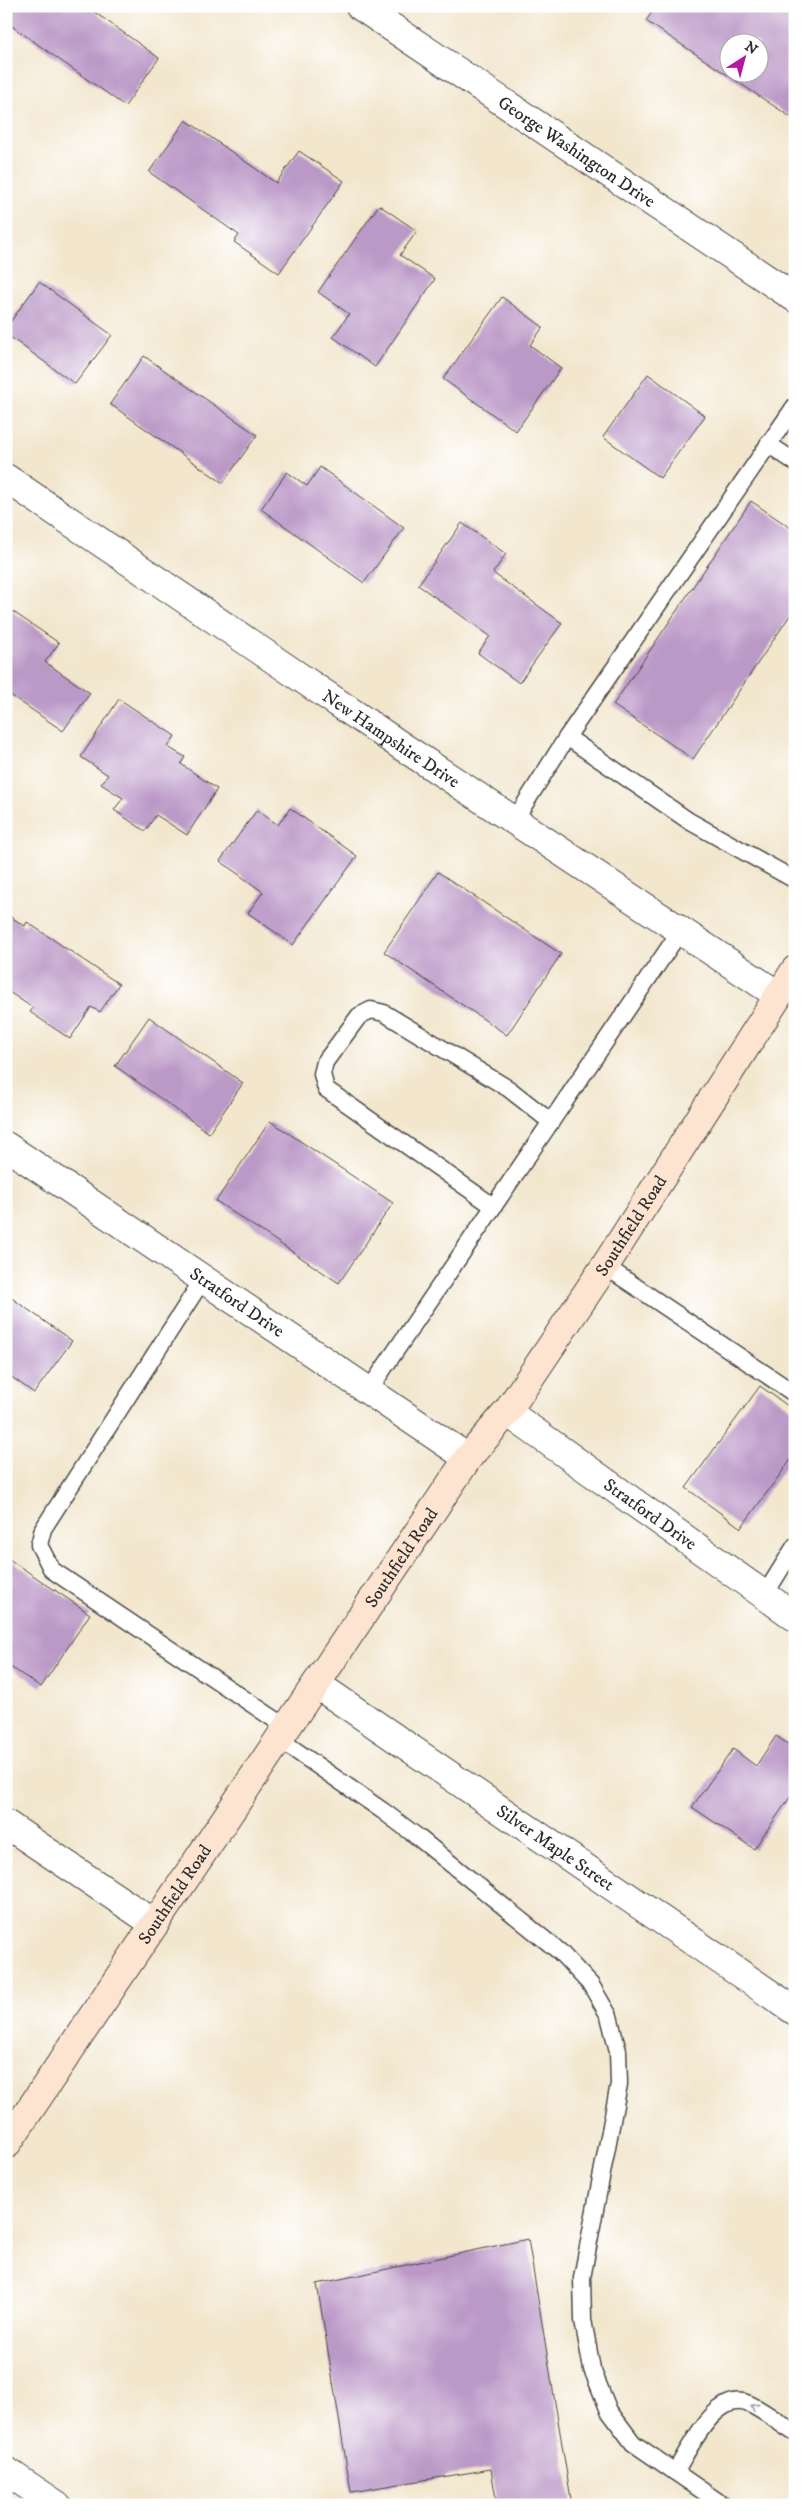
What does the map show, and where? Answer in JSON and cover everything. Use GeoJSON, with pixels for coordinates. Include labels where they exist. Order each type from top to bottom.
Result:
{"type":"FeatureCollection","features":[{"type":"Feature","properties":{"kind":"main road","name":"Southfield Road"},"geometry":{"type":"LineString","coordinates":[[6,2144],[468,1458],[507,1412],[605,1266],[790,979]]}},
{"type":"Feature","properties":{"kind":"street","name":"George Washington Drive"},"geometry":{"type":"LineString","coordinates":[[360,6],[795,298]]}},
{"type":"Feature","properties":{"kind":"street","name":"New Hampshire Drive"},"geometry":{"type":"LineString","coordinates":[[6,478],[514,821],[681,930],[790,979]]}},
{"type":"Feature","properties":{"kind":"street","name":"Stratford Drive"},"geometry":{"type":"LineString","coordinates":[[6,1146],[468,1458]]}},
{"type":"Feature","properties":{"kind":"street","name":"Stratford Drive"},"geometry":{"type":"LineString","coordinates":[[507,1412],[795,1617]]}},
{"type":"Feature","properties":{"kind":"street","name":"Silver Maple Street"},"geometry":{"type":"LineString","coordinates":[[316,1684],[795,2011]]}},
{"type":"Feature","properties":{"kind":"street"},"geometry":{"type":"LineString","coordinates":[[6,1824],[154,1924]]}},
{"type":"Feature","properties":{"kind":"street"},"geometry":{"type":"LineString","coordinates":[[6,2471],[57,2505]]}},
{"type":"Feature","properties":{"kind":"lane"},"geometry":{"type":"LineString","coordinates":[[514,821],[541,782],[567,737],[795,406]]}},
{"type":"Feature","properties":{"kind":"lane"},"geometry":{"type":"LineString","coordinates":[[768,444],[795,462]]}},
{"type":"Feature","properties":{"kind":"lane"},"geometry":{"type":"LineString","coordinates":[[567,737],[689,821],[795,880]]}},
{"type":"Feature","properties":{"kind":"lane"},"geometry":{"type":"LineString","coordinates":[[369,1390],[681,930]]}},
{"type":"Feature","properties":{"kind":"lane"},"geometry":{"type":"LineString","coordinates":[[493,1206],[326,1089],[322,1074],[325,1062],[359,1016],[370,1010],[384,1013],[509,1089],[551,1122]]}},
{"type":"Feature","properties":{"kind":"lane"},"geometry":{"type":"LineString","coordinates":[[605,1266],[795,1394]]}},
{"type":"Feature","properties":{"kind":"lane"},"geometry":{"type":"LineString","coordinates":[[203,1279],[43,1529],[39,1546],[52,1570],[283,1733],[560,1952],[591,1985],[609,2016],[618,2050],[619,2084],[582,2278],[583,2320],[592,2369],[609,2411],[633,2443],[723,2505]]}},
{"type":"Feature","properties":{"kind":"lane"},"geometry":{"type":"LineString","coordinates":[[764,1596],[795,1546]]}},
{"type":"Feature","properties":{"kind":"lane"},"geometry":{"type":"LineString","coordinates":[[675,2472],[712,2413],[730,2402],[747,2403],[795,2433]]}},
{"type":"Feature","properties":{"kind":"building"},"geometry":{"type":"Polygon","coordinates":[[[12,6],[86,6],[159,58],[125,106],[6,22],[6,15],[12,6]]]}},
{"type":"Feature","properties":{"kind":"building"},"geometry":{"type":"Polygon","coordinates":[[[656,6],[795,6],[795,120],[738,82],[768,82],[768,32],[718,32],[718,69],[646,21],[656,6]]]}},
{"type":"Feature","properties":{"kind":"building"},"geometry":{"type":"Polygon","coordinates":[[[186,120],[276,183],[299,151],[344,181],[279,273],[234,242],[239,235],[149,172],[186,120]]]}},
{"type":"Feature","properties":{"kind":"building"},"geometry":{"type":"Polygon","coordinates":[[[379,205],[417,231],[400,255],[435,279],[375,367],[333,337],[349,314],[318,292],[379,205]]]}},
{"type":"Feature","properties":{"kind":"building"},"geometry":{"type":"Polygon","coordinates":[[[39,282],[112,335],[75,384],[6,334],[6,328],[39,282]]]}},
{"type":"Feature","properties":{"kind":"building"},"geometry":{"type":"Polygon","coordinates":[[[502,297],[543,327],[530,345],[561,368],[516,431],[443,379],[502,297]]]}},
{"type":"Feature","properties":{"kind":"building"},"geometry":{"type":"Polygon","coordinates":[[[144,356],[257,435],[223,483],[110,404],[144,356]]]}},
{"type":"Feature","properties":{"kind":"building"},"geometry":{"type":"Polygon","coordinates":[[[648,374],[705,416],[660,478],[603,437],[648,374]]]}},
{"type":"Feature","properties":{"kind":"building"},"geometry":{"type":"Polygon","coordinates":[[[320,467],[404,528],[364,583],[261,509],[287,472],[307,486],[320,467]]]}},
{"type":"Feature","properties":{"kind":"building"},"geometry":{"type":"Polygon","coordinates":[[[751,501],[795,531],[795,608],[693,759],[613,705],[751,501]]]}},
{"type":"Feature","properties":{"kind":"building"},"geometry":{"type":"Polygon","coordinates":[[[462,523],[506,554],[493,573],[562,623],[519,683],[478,653],[490,636],[418,585],[462,523]]]}},
{"type":"Feature","properties":{"kind":"building"},"geometry":{"type":"Polygon","coordinates":[[[6,607],[59,643],[45,662],[90,693],[63,731],[6,692],[6,607]]]}},
{"type":"Feature","properties":{"kind":"building"},"geometry":{"type":"Polygon","coordinates":[[[119,699],[175,736],[168,747],[185,757],[181,764],[217,789],[187,835],[156,815],[145,831],[114,810],[123,798],[101,784],[108,775],[81,757],[119,699]]]}},
{"type":"Feature","properties":{"kind":"building"},"geometry":{"type":"Polygon","coordinates":[[[290,808],[357,856],[293,945],[248,913],[263,892],[220,861],[257,810],[278,825],[290,808]]]}},
{"type":"Feature","properties":{"kind":"building"},"geometry":{"type":"Polygon","coordinates":[[[438,872],[561,954],[507,1035],[384,952],[438,872]]]}},
{"type":"Feature","properties":{"kind":"building"},"geometry":{"type":"Polygon","coordinates":[[[6,914],[25,926],[27,922],[119,984],[100,1012],[91,1007],[70,1039],[30,1012],[33,1008],[6,990],[6,914]]]}},
{"type":"Feature","properties":{"kind":"building"},"geometry":{"type":"Polygon","coordinates":[[[149,1017],[243,1083],[209,1133],[115,1066],[149,1017]]]}},
{"type":"Feature","properties":{"kind":"building"},"geometry":{"type":"Polygon","coordinates":[[[270,1121],[393,1203],[339,1283],[216,1201],[270,1121]]]}},
{"type":"Feature","properties":{"kind":"building"},"geometry":{"type":"Polygon","coordinates":[[[6,1294],[72,1341],[34,1393],[6,1373],[6,1294]]]}},
{"type":"Feature","properties":{"kind":"building"},"geometry":{"type":"Polygon","coordinates":[[[760,1386],[795,1411],[795,1454],[741,1528],[686,1488],[760,1386]]]}},
{"type":"Feature","properties":{"kind":"building"},"geometry":{"type":"Polygon","coordinates":[[[6,1557],[90,1614],[41,1687],[6,1664],[6,1557]]]}},
{"type":"Feature","properties":{"kind":"building"},"geometry":{"type":"Polygon","coordinates":[[[776,1736],[795,1749],[795,1790],[754,1849],[692,1807],[733,1749],[756,1766],[776,1736]]]}},
{"type":"Feature","properties":{"kind":"building"},"geometry":{"type":"Polygon","coordinates":[[[528,2239],[572,2505],[497,2505],[491,2469],[351,2492],[317,2284],[528,2239]]]}}]}
